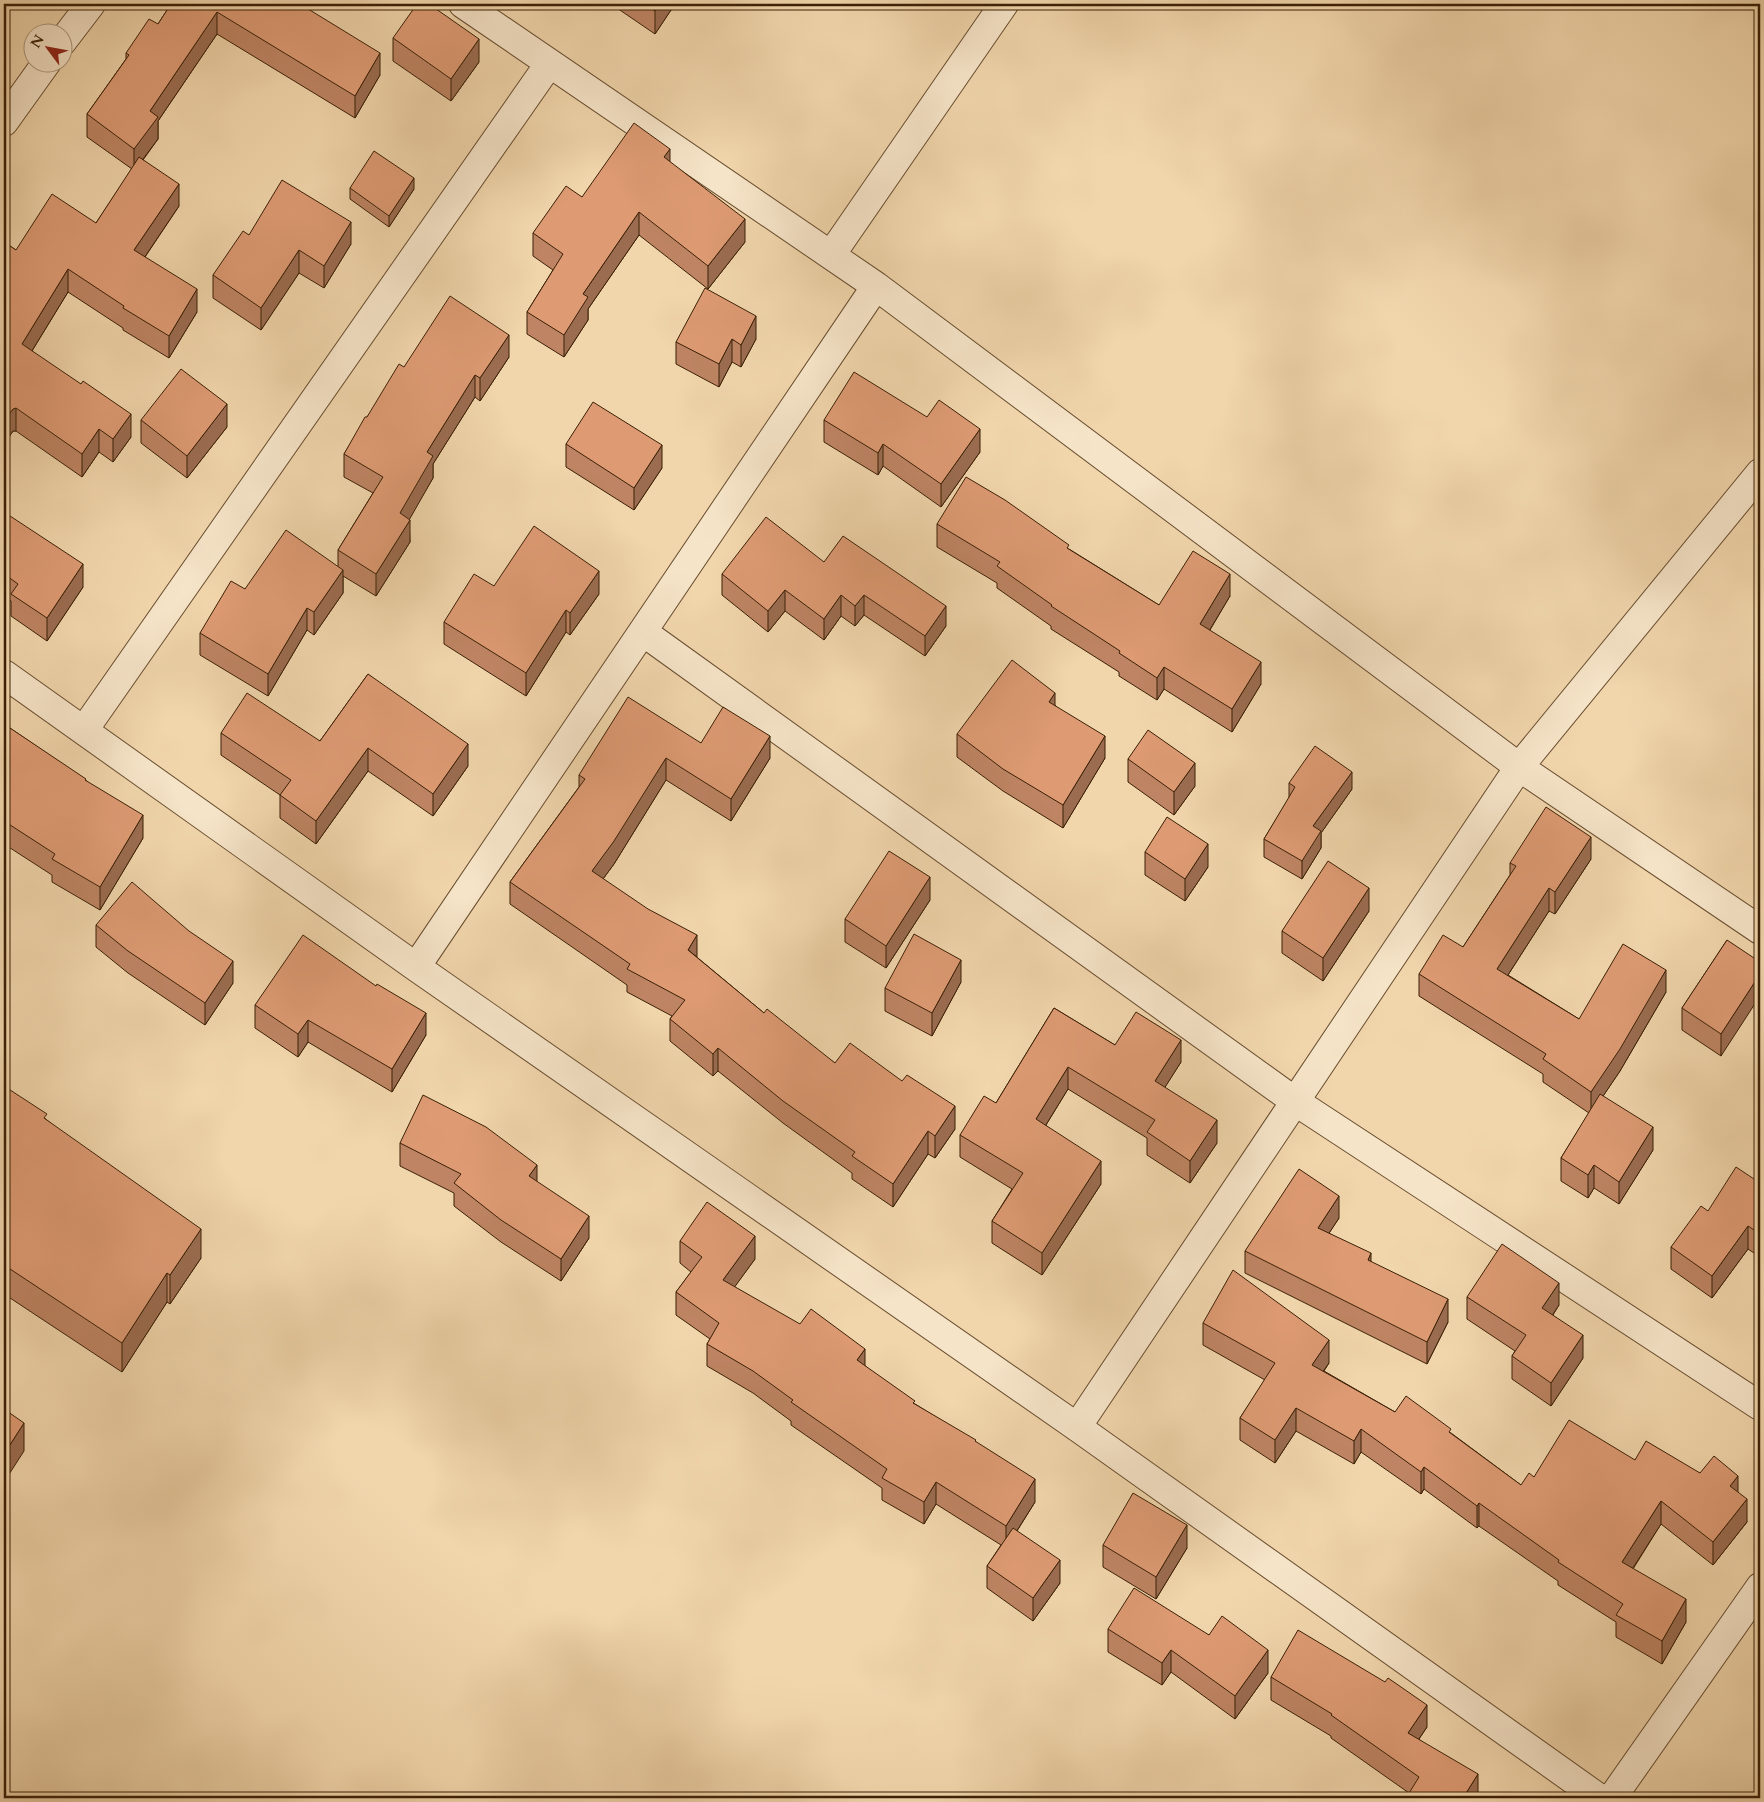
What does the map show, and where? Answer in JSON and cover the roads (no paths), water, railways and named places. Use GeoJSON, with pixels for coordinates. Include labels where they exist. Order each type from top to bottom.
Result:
{"type":"FeatureCollection","features":[{"type":"Feature","properties":{"kind":"street"},"geometry":{"type":"LineString","coordinates":[[72,29],[91,4]]}},
{"type":"Feature","properties":{"kind":"street"},"geometry":{"type":"LineString","coordinates":[[463,4],[876,286],[1519,767],[1760,930]]}},
{"type":"Feature","properties":{"kind":"street"},"geometry":{"type":"LineString","coordinates":[[831,255],[1004,4]]}},
{"type":"Feature","properties":{"kind":"street"},"geometry":{"type":"LineString","coordinates":[[84,730],[549,64]]}},
{"type":"Feature","properties":{"kind":"street"},"geometry":{"type":"LineString","coordinates":[[4,122],[40,72]]}},
{"type":"Feature","properties":{"kind":"street"},"geometry":{"type":"LineString","coordinates":[[416,967],[876,286]]}},
{"type":"Feature","properties":{"kind":"street"},"geometry":{"type":"LineString","coordinates":[[1077,1427],[1519,767],[1760,473]]}},
{"type":"Feature","properties":{"kind":"street"},"geometry":{"type":"LineString","coordinates":[[643,632],[1296,1102],[1760,1406]]}},
{"type":"Feature","properties":{"kind":"street"},"geometry":{"type":"LineString","coordinates":[[4,674],[416,967],[1077,1427],[1599,1798]]}},
{"type":"Feature","properties":{"kind":"street"},"geometry":{"type":"LineString","coordinates":[[1612,1798],[1760,1587]]}}]}
